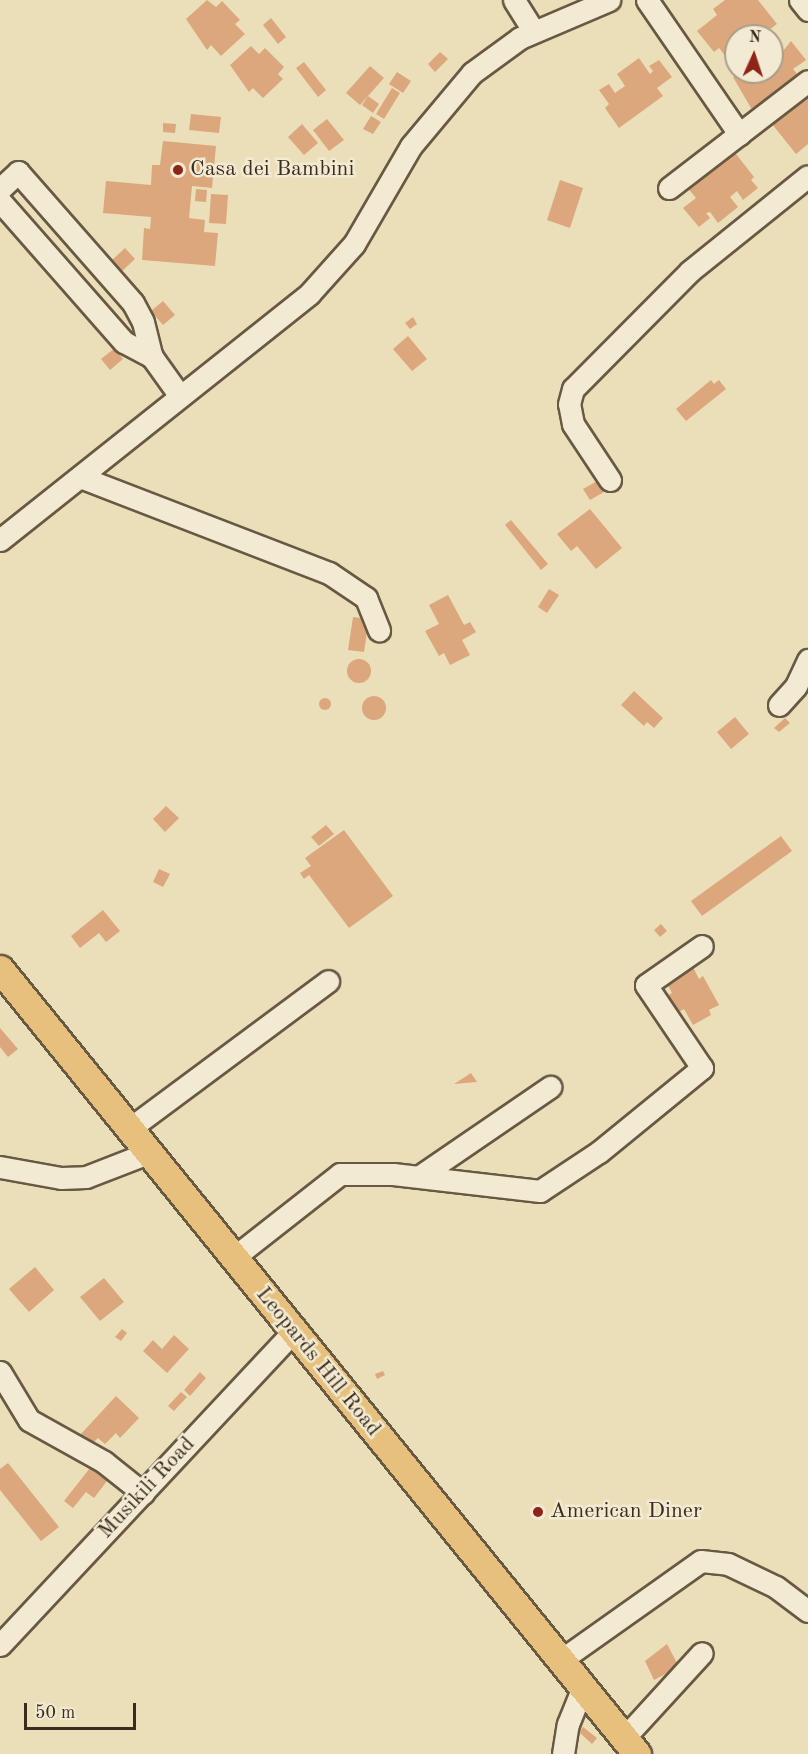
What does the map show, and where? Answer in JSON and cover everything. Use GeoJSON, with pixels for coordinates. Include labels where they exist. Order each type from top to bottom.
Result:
{"type":"FeatureCollection","features":[{"type":"Feature","properties":{"kind":"main road","name":"Leopards Hill Road"},"geometry":{"type":"LineString","coordinates":[[0,969],[631,1746]]}},
{"type":"Feature","properties":{"kind":"street"},"geometry":{"type":"LineString","coordinates":[[513,0],[533,31]]}},
{"type":"Feature","properties":{"kind":"street"},"geometry":{"type":"LineString","coordinates":[[0,540],[180,396],[249,345],[332,270],[354,244],[429,119],[472,73],[533,31],[609,0]]}},
{"type":"Feature","properties":{"kind":"street"},"geometry":{"type":"LineString","coordinates":[[647,0],[739,134]]}},
{"type":"Feature","properties":{"kind":"street"},"geometry":{"type":"LineString","coordinates":[[800,0],[808,10]]}},
{"type":"Feature","properties":{"kind":"street"},"geometry":{"type":"LineString","coordinates":[[669,189],[808,81]]}},
{"type":"Feature","properties":{"kind":"street"},"geometry":{"type":"LineString","coordinates":[[0,189],[18,172],[133,303],[143,322],[152,357],[180,396]]}},
{"type":"Feature","properties":{"kind":"street"},"geometry":{"type":"LineString","coordinates":[[610,480],[573,424],[569,404],[573,389],[690,271],[808,176]]}},
{"type":"Feature","properties":{"kind":"street"},"geometry":{"type":"LineString","coordinates":[[0,201],[124,342],[152,357]]}},
{"type":"Feature","properties":{"kind":"street"},"geometry":{"type":"LineString","coordinates":[[80,477],[329,573],[366,598],[379,631]]}},
{"type":"Feature","properties":{"kind":"street"},"geometry":{"type":"LineString","coordinates":[[778,705],[796,686],[808,660]]}},
{"type":"Feature","properties":{"kind":"street"},"geometry":{"type":"LineString","coordinates":[[234,1258],[340,1174],[420,1176],[540,1191],[616,1138],[702,1068],[646,985],[702,946]]}},
{"type":"Feature","properties":{"kind":"street"},"geometry":{"type":"LineString","coordinates":[[129,1129],[328,981]]}},
{"type":"Feature","properties":{"kind":"street"},"geometry":{"type":"LineString","coordinates":[[420,1176],[550,1087]]}},
{"type":"Feature","properties":{"kind":"street"},"geometry":{"type":"LineString","coordinates":[[0,1167],[61,1178],[86,1177],[148,1153]]}},
{"type":"Feature","properties":{"kind":"street","name":"Musikili Road"},"geometry":{"type":"LineString","coordinates":[[0,1645],[294,1331]]}},
{"type":"Feature","properties":{"kind":"street"},"geometry":{"type":"LineString","coordinates":[[0,1372],[29,1420],[104,1462],[143,1492]]}},
{"type":"Feature","properties":{"kind":"street"},"geometry":{"type":"LineString","coordinates":[[561,1660],[701,1561],[728,1564],[776,1587],[808,1611]]}},
{"type":"Feature","properties":{"kind":"street"},"geometry":{"type":"LineString","coordinates":[[631,1746],[702,1653]]}},
{"type":"Feature","properties":{"kind":"street"},"geometry":{"type":"LineString","coordinates":[[563,1754],[568,1724],[583,1687]]}},
{"type":"Feature","properties":{"kind":"building"},"geometry":{"type":"Polygon","coordinates":[[[207,0],[216,7],[222,1],[240,20],[235,24],[245,34],[221,56],[211,45],[207,50],[186,19],[207,0]]]}},
{"type":"Feature","properties":{"kind":"building"},"geometry":{"type":"Polygon","coordinates":[[[725,0],[758,0],[777,24],[724,24],[724,54],[719,48],[714,52],[697,31],[717,15],[713,9],[725,0]]]}},
{"type":"Feature","properties":{"kind":"building"},"geometry":{"type":"Polygon","coordinates":[[[271,18],[286,37],[278,44],[263,25],[271,18]]]}},
{"type":"Feature","properties":{"kind":"building"},"geometry":{"type":"Polygon","coordinates":[[[791,41],[806,60],[793,69],[802,80],[755,115],[737,84],[784,84],[784,50],[791,41]]]}},
{"type":"Feature","properties":{"kind":"building"},"geometry":{"type":"Polygon","coordinates":[[[251,46],[259,54],[265,48],[284,67],[278,74],[283,79],[263,98],[253,88],[249,92],[230,65],[251,46]]]}},
{"type":"Feature","properties":{"kind":"building"},"geometry":{"type":"Polygon","coordinates":[[[440,52],[448,59],[435,72],[428,64],[440,52]]]}},
{"type":"Feature","properties":{"kind":"building"},"geometry":{"type":"Polygon","coordinates":[[[639,58],[650,74],[653,71],[649,66],[659,60],[672,77],[657,88],[663,96],[619,128],[605,108],[609,104],[599,90],[609,84],[615,93],[625,86],[617,74],[639,58]]]}},
{"type":"Feature","properties":{"kind":"building"},"geometry":{"type":"Polygon","coordinates":[[[304,62],[326,90],[318,97],[296,68],[304,62]]]}},
{"type":"Feature","properties":{"kind":"building"},"geometry":{"type":"Polygon","coordinates":[[[370,66],[384,78],[360,105],[346,93],[370,66]]]}},
{"type":"Feature","properties":{"kind":"building"},"geometry":{"type":"Polygon","coordinates":[[[397,72],[411,81],[403,93],[389,84],[397,72]]]}},
{"type":"Feature","properties":{"kind":"building"},"geometry":{"type":"Polygon","coordinates":[[[392,88],[400,93],[384,119],[376,114],[392,88]]]}},
{"type":"Feature","properties":{"kind":"building"},"geometry":{"type":"Polygon","coordinates":[[[368,96],[379,104],[373,113],[362,105],[368,96]]]}},
{"type":"Feature","properties":{"kind":"building"},"geometry":{"type":"Polygon","coordinates":[[[808,96],[808,144],[796,154],[772,124],[808,96]]]}},
{"type":"Feature","properties":{"kind":"building"},"geometry":{"type":"Polygon","coordinates":[[[191,114],[221,117],[219,133],[189,130],[191,114]]]}},
{"type":"Feature","properties":{"kind":"building"},"geometry":{"type":"Polygon","coordinates":[[[371,116],[381,122],[373,134],[363,129],[371,116]]]}},
{"type":"Feature","properties":{"kind":"building"},"geometry":{"type":"Polygon","coordinates":[[[327,119],[344,140],[329,151],[313,130],[327,119]]]}},
{"type":"Feature","properties":{"kind":"building"},"geometry":{"type":"Polygon","coordinates":[[[163,123],[176,124],[175,133],[163,132],[163,123]]]}},
{"type":"Feature","properties":{"kind":"building"},"geometry":{"type":"Polygon","coordinates":[[[302,124],[318,143],[304,155],[288,137],[302,124]]]}},
{"type":"Feature","properties":{"kind":"building"},"geometry":{"type":"Polygon","coordinates":[[[163,141],[216,146],[212,188],[192,186],[189,218],[205,220],[204,232],[218,233],[215,266],[142,260],[144,228],[150,229],[151,217],[103,213],[106,181],[151,185],[152,165],[160,165],[163,141]]]}},
{"type":"Feature","properties":{"kind":"building"},"geometry":{"type":"Polygon","coordinates":[[[733,150],[754,177],[751,180],[758,188],[743,200],[737,191],[730,197],[738,207],[718,223],[710,212],[706,213],[710,218],[699,227],[683,208],[696,198],[687,187],[733,150]]]}},
{"type":"Feature","properties":{"kind":"building"},"geometry":{"type":"Polygon","coordinates":[[[560,180],[583,188],[570,228],[547,220],[560,180]]]}},
{"type":"Feature","properties":{"kind":"building"},"geometry":{"type":"Polygon","coordinates":[[[196,189],[207,190],[206,202],[195,201],[196,189]]]}},
{"type":"Feature","properties":{"kind":"building"},"geometry":{"type":"Polygon","coordinates":[[[211,194],[228,195],[226,224],[209,223],[211,194]]]}},
{"type":"Feature","properties":{"kind":"building"},"geometry":{"type":"Polygon","coordinates":[[[125,248],[135,259],[120,273],[110,262],[125,248]]]}},
{"type":"Feature","properties":{"kind":"building"},"geometry":{"type":"Polygon","coordinates":[[[163,301],[175,315],[163,325],[151,311],[163,301]]]}},
{"type":"Feature","properties":{"kind":"building"},"geometry":{"type":"Polygon","coordinates":[[[413,317],[417,324],[410,329],[405,323],[413,317]]]}},
{"type":"Feature","properties":{"kind":"building"},"geometry":{"type":"Polygon","coordinates":[[[408,336],[427,359],[412,371],[393,349],[408,336]]]}},
{"type":"Feature","properties":{"kind":"building"},"geometry":{"type":"Polygon","coordinates":[[[115,348],[123,359],[110,370],[101,359],[115,348]]]}},
{"type":"Feature","properties":{"kind":"building"},"geometry":{"type":"Polygon","coordinates":[[[711,380],[714,384],[719,380],[726,389],[686,421],[676,409],[711,380]]]}},
{"type":"Feature","properties":{"kind":"building"},"geometry":{"type":"Polygon","coordinates":[[[597,481],[604,492],[590,500],[583,489],[597,481]]]}},
{"type":"Feature","properties":{"kind":"building"},"geometry":{"type":"Polygon","coordinates":[[[590,509],[622,548],[596,569],[577,546],[571,551],[557,534],[590,509]]]}},
{"type":"Feature","properties":{"kind":"building"},"geometry":{"type":"Polygon","coordinates":[[[511,520],[548,564],[541,570],[505,525],[511,520]]]}},
{"type":"Feature","properties":{"kind":"building"},"geometry":{"type":"Polygon","coordinates":[[[549,589],[559,595],[547,613],[538,607],[549,589]]]}},
{"type":"Feature","properties":{"kind":"building"},"geometry":{"type":"Polygon","coordinates":[[[448,595],[464,625],[470,622],[476,632],[462,640],[470,655],[450,665],[444,653],[439,656],[425,631],[439,624],[429,605],[448,595]]]}},
{"type":"Feature","properties":{"kind":"building"},"geometry":{"type":"Polygon","coordinates":[[[353,617],[369,619],[364,652],[348,650],[353,617]]]}},
{"type":"Feature","properties":{"kind":"building"},"geometry":{"type":"Polygon","coordinates":[[[359,659],[364,660],[370,666],[370,676],[364,682],[359,683],[354,682],[348,676],[347,671],[348,666],[354,660],[359,659]]]}},
{"type":"Feature","properties":{"kind":"building"},"geometry":{"type":"Polygon","coordinates":[[[634,691],[663,718],[654,728],[647,722],[644,726],[621,705],[634,691]]]}},
{"type":"Feature","properties":{"kind":"building"},"geometry":{"type":"Polygon","coordinates":[[[374,696],[379,697],[385,703],[385,713],[379,719],[374,720],[369,719],[363,713],[362,708],[363,703],[369,697],[374,696]]]}},
{"type":"Feature","properties":{"kind":"building"},"geometry":{"type":"Polygon","coordinates":[[[327,698],[331,704],[327,710],[323,710],[319,702],[327,698]]]}},
{"type":"Feature","properties":{"kind":"building"},"geometry":{"type":"Polygon","coordinates":[[[735,717],[749,734],[731,749],[717,732],[735,717]]]}},
{"type":"Feature","properties":{"kind":"building"},"geometry":{"type":"Polygon","coordinates":[[[785,718],[790,723],[779,732],[774,728],[785,718]]]}},
{"type":"Feature","properties":{"kind":"building"},"geometry":{"type":"Polygon","coordinates":[[[166,806],[179,818],[165,832],[153,819],[166,806]]]}},
{"type":"Feature","properties":{"kind":"building"},"geometry":{"type":"Polygon","coordinates":[[[326,825],[334,834],[319,846],[311,837],[326,825]]]}},
{"type":"Feature","properties":{"kind":"building"},"geometry":{"type":"Polygon","coordinates":[[[344,830],[393,896],[349,928],[309,875],[304,879],[300,873],[311,866],[305,858],[344,830]]]}},
{"type":"Feature","properties":{"kind":"building"},"geometry":{"type":"Polygon","coordinates":[[[781,836],[792,851],[702,916],[691,901],[781,836]]]}},
{"type":"Feature","properties":{"kind":"building"},"geometry":{"type":"Polygon","coordinates":[[[159,869],[170,874],[163,887],[153,882],[159,869]]]}},
{"type":"Feature","properties":{"kind":"building"},"geometry":{"type":"Polygon","coordinates":[[[103,910],[120,931],[106,942],[99,933],[80,948],[71,936],[103,910]]]}},
{"type":"Feature","properties":{"kind":"building"},"geometry":{"type":"Polygon","coordinates":[[[661,924],[667,931],[660,937],[654,930],[661,924]]]}},
{"type":"Feature","properties":{"kind":"building"},"geometry":{"type":"Polygon","coordinates":[[[693,967],[699,979],[703,976],[719,1005],[709,1010],[711,1015],[693,1025],[684,1009],[677,1013],[667,996],[672,993],[666,982],[693,967]]]}},
{"type":"Feature","properties":{"kind":"building"},"geometry":{"type":"Polygon","coordinates":[[[0,1028],[18,1049],[8,1057],[0,1047],[0,1028]]]}},
{"type":"Feature","properties":{"kind":"building"},"geometry":{"type":"Polygon","coordinates":[[[471,1073],[477,1082],[454,1084],[471,1073]]]}},
{"type":"Feature","properties":{"kind":"building"},"geometry":{"type":"Polygon","coordinates":[[[35,1267],[54,1290],[29,1312],[9,1289],[35,1267]]]}},
{"type":"Feature","properties":{"kind":"building"},"geometry":{"type":"Polygon","coordinates":[[[104,1278],[124,1302],[100,1321],[80,1297],[104,1278]]]}},
{"type":"Feature","properties":{"kind":"building"},"geometry":{"type":"Polygon","coordinates":[[[122,1329],[127,1333],[121,1341],[115,1337],[122,1329]]]}},
{"type":"Feature","properties":{"kind":"building"},"geometry":{"type":"Polygon","coordinates":[[[174,1335],[189,1349],[167,1373],[143,1351],[153,1340],[162,1349],[174,1335]]]}},
{"type":"Feature","properties":{"kind":"building"},"geometry":{"type":"Polygon","coordinates":[[[383,1371],[385,1375],[377,1379],[375,1374],[383,1371]]]}},
{"type":"Feature","properties":{"kind":"building"},"geometry":{"type":"Polygon","coordinates":[[[200,1372],[206,1378],[190,1396],[184,1390],[200,1372]]]}},
{"type":"Feature","properties":{"kind":"building"},"geometry":{"type":"Polygon","coordinates":[[[181,1392],[187,1397],[174,1411],[168,1406],[181,1392]]]}},
{"type":"Feature","properties":{"kind":"building"},"geometry":{"type":"Polygon","coordinates":[[[116,1396],[139,1418],[120,1438],[116,1433],[105,1444],[98,1438],[91,1445],[80,1435],[116,1396]]]}},
{"type":"Feature","properties":{"kind":"building"},"geometry":{"type":"Polygon","coordinates":[[[8,1463],[59,1527],[41,1541],[0,1490],[0,1469],[8,1463]]]}},
{"type":"Feature","properties":{"kind":"building"},"geometry":{"type":"Polygon","coordinates":[[[90,1468],[107,1481],[94,1498],[86,1492],[73,1508],[64,1501],[90,1468]]]}},
{"type":"Feature","properties":{"kind":"building"},"geometry":{"type":"Polygon","coordinates":[[[667,1644],[679,1667],[654,1680],[645,1661],[667,1644]]]}},
{"type":"Feature","properties":{"kind":"building"},"geometry":{"type":"Polygon","coordinates":[[[583,1727],[597,1738],[592,1744],[579,1732],[583,1727]]]}},
{"type":"Feature","properties":{"kind":"place","name":"Casa dei Bambini"},"geometry":{"type":"Point","coordinates":[178,170]}},
{"type":"Feature","properties":{"kind":"place","name":"American Diner"},"geometry":{"type":"Point","coordinates":[538,1512]}}]}
